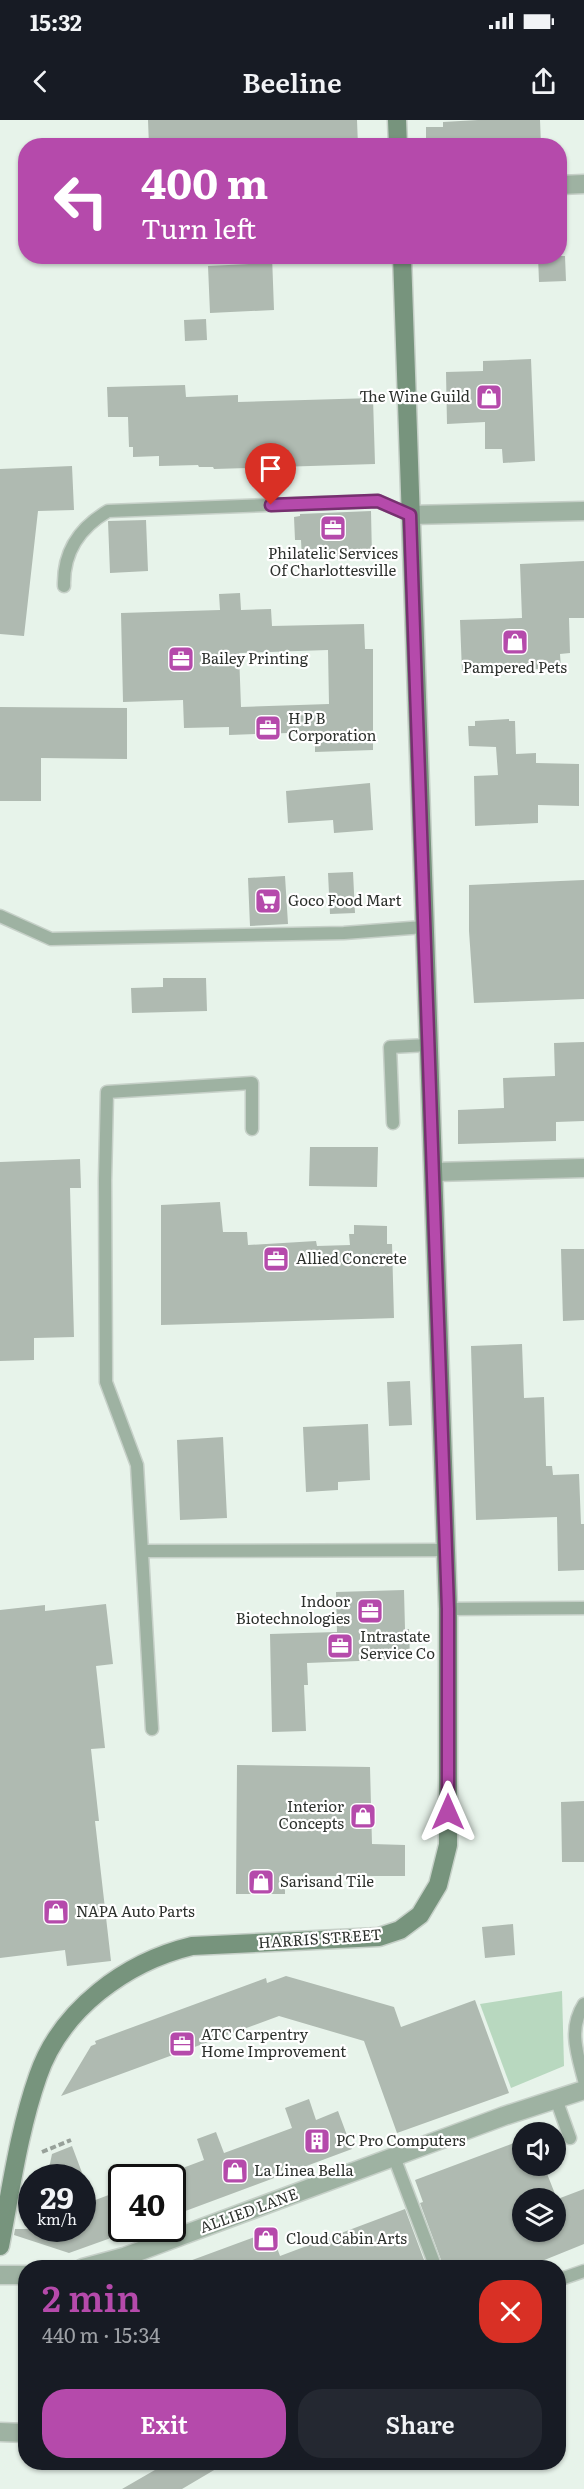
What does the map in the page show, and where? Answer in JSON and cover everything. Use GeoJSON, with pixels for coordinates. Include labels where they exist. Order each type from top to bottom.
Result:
{"type":"FeatureCollection","features":[{"type":"Feature","properties":{"kind":"street"},"geometry":{"type":"LineString","coordinates":[[397,120],[398,138]]}},
{"type":"Feature","properties":{"kind":"street"},"geometry":{"type":"LineString","coordinates":[[567,185],[584,184]]}},
{"type":"Feature","properties":{"kind":"street","name":"HARRIS STREET"},"geometry":{"type":"LineString","coordinates":[[0,2246],[23,2132],[38,2076],[56,2039],[89,2000],[135,1966],[166,1952],[192,1946],[379,1937],[400,1930],[420,1915],[438,1885],[448,1845],[448,1609],[402,264]]}},
{"type":"Feature","properties":{"kind":"street"},"geometry":{"type":"LineString","coordinates":[[410,515],[584,511]]}},
{"type":"Feature","properties":{"kind":"street"},"geometry":{"type":"LineString","coordinates":[[434,1172],[584,1168]]}},
{"type":"Feature","properties":{"kind":"street","name":"ALLIED LANE"},"geometry":{"type":"LineString","coordinates":[[134,2260],[394,2157],[584,2090]]}},
{"type":"Feature","properties":{"kind":"street"},"geometry":{"type":"LineString","coordinates":[[0,2275],[18,2275]]}},
{"type":"Feature","properties":{"kind":"street"},"geometry":{"type":"LineString","coordinates":[[0,2432],[18,2433]]}},
{"type":"Feature","properties":{"kind":"lane"},"geometry":{"type":"LineString","coordinates":[[64,586],[67,556],[76,538],[91,521],[108,511],[378,501],[410,515]]}},
{"type":"Feature","properties":{"kind":"lane"},"geometry":{"type":"LineString","coordinates":[[0,916],[51,939],[344,933],[424,927]]}},
{"type":"Feature","properties":{"kind":"lane"},"geometry":{"type":"LineString","coordinates":[[393,1123],[390,1047],[429,1045]]}},
{"type":"Feature","properties":{"kind":"lane"},"geometry":{"type":"LineString","coordinates":[[152,1729],[144,1551],[137,1464],[105,1382],[107,1092],[252,1083],[252,1129]]}},
{"type":"Feature","properties":{"kind":"lane"},"geometry":{"type":"LineString","coordinates":[[144,1551],[446,1550]]}},
{"type":"Feature","properties":{"kind":"lane"},"geometry":{"type":"LineString","coordinates":[[448,1609],[584,1608]]}},
{"type":"Feature","properties":{"kind":"lane"},"geometry":{"type":"LineString","coordinates":[[584,2004],[577,2015],[574,2029],[574,2044],[584,2080]]}},
{"type":"Feature","properties":{"kind":"lane"},"geometry":{"type":"LineString","coordinates":[[556,2099],[570,2138]]}},
{"type":"Feature","properties":{"kind":"lane"},"geometry":{"type":"LineString","coordinates":[[394,2157],[433,2260]]}},
{"type":"Feature","properties":{"kind":"lane"},"geometry":{"type":"LineString","coordinates":[[566,2277],[584,2271]]}},
{"type":"Feature","properties":{"kind":"path"},"geometry":{"type":"LineString","coordinates":[[42,2152],[71,2140]]}},
{"type":"Feature","properties":{"kind":"green space"},"geometry":{"type":"Polygon","coordinates":[[[562,1991],[564,2066],[511,2088],[480,2004],[562,1991]]]}},
{"type":"Feature","properties":{"kind":"building"},"geometry":{"type":"Polygon","coordinates":[[[148,120],[357,120],[358,138],[149,138],[148,120]]]}},
{"type":"Feature","properties":{"kind":"building"},"geometry":{"type":"Polygon","coordinates":[[[540,120],[541,138],[426,138],[426,127],[443,127],[443,122],[540,120]]]}},
{"type":"Feature","properties":{"kind":"building"},"geometry":{"type":"Polygon","coordinates":[[[272,264],[274,310],[210,313],[208,266],[272,264]]]}},
{"type":"Feature","properties":{"kind":"building"},"geometry":{"type":"Polygon","coordinates":[[[538,264],[565,264],[566,281],[539,282],[538,264]]]}},
{"type":"Feature","properties":{"kind":"building"},"geometry":{"type":"Polygon","coordinates":[[[206,319],[207,340],[185,341],[184,320],[206,319]]]}},
{"type":"Feature","properties":{"kind":"building","name":"The Wine Guild"},"geometry":{"type":"Polygon","coordinates":[[[531,359],[535,461],[503,463],[502,449],[485,449],[485,422],[447,424],[446,372],[483,371],[483,361],[531,359]]]}},
{"type":"Feature","properties":{"kind":"building"},"geometry":{"type":"Polygon","coordinates":[[[185,385],[186,397],[238,395],[238,402],[373,398],[375,464],[214,469],[198,465],[159,466],[159,456],[133,457],[133,447],[129,447],[128,417],[108,417],[107,387],[185,385]]]}},
{"type":"Feature","properties":{"kind":"building"},"geometry":{"type":"Polygon","coordinates":[[[72,466],[74,510],[38,511],[24,636],[0,634],[0,469],[72,466]]]}},
{"type":"Feature","properties":{"kind":"building","name":"Philatelic Services Of Charlottesville"},"geometry":{"type":"Polygon","coordinates":[[[371,511],[372,558],[302,560],[301,540],[295,540],[294,517],[300,514],[371,511]]]}},
{"type":"Feature","properties":{"kind":"building"},"geometry":{"type":"Polygon","coordinates":[[[146,520],[148,571],[110,573],[108,521],[146,520]]]}},
{"type":"Feature","properties":{"kind":"building"},"geometry":{"type":"Polygon","coordinates":[[[584,561],[584,618],[569,618],[570,653],[560,654],[561,668],[462,672],[460,620],[522,618],[520,564],[584,561]]]}},
{"type":"Feature","properties":{"kind":"building","name":"Bailey Printing"},"geometry":{"type":"Polygon","coordinates":[[[240,593],[241,610],[271,609],[272,626],[364,624],[365,649],[373,649],[373,750],[315,752],[315,732],[229,735],[229,727],[184,728],[183,700],[123,702],[121,613],[220,610],[219,594],[240,593]],[[328,650],[239,653],[241,707],[329,704],[328,650]]]}},
{"type":"Feature","properties":{"kind":"building"},"geometry":{"type":"Polygon","coordinates":[[[0,707],[127,708],[127,759],[41,758],[41,801],[0,801],[0,707]]]}},
{"type":"Feature","properties":{"kind":"building"},"geometry":{"type":"Polygon","coordinates":[[[509,719],[509,721],[515,721],[516,754],[536,753],[536,763],[579,764],[579,806],[538,805],[538,823],[475,826],[474,776],[498,775],[496,747],[469,746],[468,726],[475,726],[475,721],[509,719]]]}},
{"type":"Feature","properties":{"kind":"building"},"geometry":{"type":"Polygon","coordinates":[[[370,783],[373,830],[334,833],[333,820],[288,823],[286,791],[370,783]]]}},
{"type":"Feature","properties":{"kind":"building"},"geometry":{"type":"Polygon","coordinates":[[[353,872],[355,913],[330,914],[328,873],[353,872]]]}},
{"type":"Feature","properties":{"kind":"building","name":"Goco Food Mart"},"geometry":{"type":"Polygon","coordinates":[[[285,876],[288,924],[250,926],[248,878],[285,876]]]}},
{"type":"Feature","properties":{"kind":"building"},"geometry":{"type":"Polygon","coordinates":[[[584,880],[584,999],[474,1003],[469,931],[469,885],[584,880]]]}},
{"type":"Feature","properties":{"kind":"building"},"geometry":{"type":"Polygon","coordinates":[[[163,978],[206,978],[207,1011],[132,1013],[131,988],[163,987],[163,978]]]}},
{"type":"Feature","properties":{"kind":"building"},"geometry":{"type":"Polygon","coordinates":[[[584,1042],[584,1121],[556,1122],[556,1141],[458,1144],[458,1110],[504,1108],[503,1078],[555,1076],[554,1043],[584,1042]]]}},
{"type":"Feature","properties":{"kind":"building"},"geometry":{"type":"Polygon","coordinates":[[[310,1147],[378,1147],[377,1187],[309,1186],[310,1147]]]}},
{"type":"Feature","properties":{"kind":"building"},"geometry":{"type":"Polygon","coordinates":[[[80,1159],[81,1188],[70,1188],[74,1337],[34,1338],[34,1360],[0,1361],[0,1162],[80,1159]]]}},
{"type":"Feature","properties":{"kind":"building","name":"Allied Concrete"},"geometry":{"type":"Polygon","coordinates":[[[220,1202],[223,1232],[247,1232],[248,1245],[316,1241],[317,1246],[350,1245],[349,1234],[354,1234],[354,1225],[387,1226],[387,1244],[392,1244],[394,1318],[161,1325],[161,1205],[220,1202]]]}},
{"type":"Feature","properties":{"kind":"building"},"geometry":{"type":"Polygon","coordinates":[[[561,1249],[584,1249],[584,1320],[563,1321],[561,1249]]]}},
{"type":"Feature","properties":{"kind":"building"},"geometry":{"type":"Polygon","coordinates":[[[522,1344],[524,1398],[544,1397],[546,1466],[552,1466],[553,1475],[579,1474],[581,1524],[584,1524],[584,1570],[558,1571],[557,1517],[476,1520],[471,1346],[522,1344]]]}},
{"type":"Feature","properties":{"kind":"building"},"geometry":{"type":"Polygon","coordinates":[[[410,1381],[412,1425],[389,1426],[387,1382],[410,1381]]]}},
{"type":"Feature","properties":{"kind":"building"},"geometry":{"type":"Polygon","coordinates":[[[368,1424],[370,1480],[338,1482],[338,1490],[306,1492],[303,1427],[368,1424]]]}},
{"type":"Feature","properties":{"kind":"building"},"geometry":{"type":"Polygon","coordinates":[[[223,1437],[227,1518],[180,1520],[177,1440],[223,1437]]]}},
{"type":"Feature","properties":{"kind":"building"},"geometry":{"type":"Polygon","coordinates":[[[404,1590],[405,1629],[409,1629],[410,1659],[307,1663],[308,1685],[304,1685],[306,1731],[272,1732],[270,1634],[337,1632],[336,1592],[404,1590]]]}},
{"type":"Feature","properties":{"kind":"building"},"geometry":{"type":"Polygon","coordinates":[[[106,1604],[113,1664],[96,1666],[105,1748],[91,1749],[99,1821],[95,1821],[111,1961],[67,1966],[65,1950],[0,1958],[0,1610],[45,1605],[45,1611],[106,1604]]]}},
{"type":"Feature","properties":{"kind":"building"},"geometry":{"type":"Polygon","coordinates":[[[237,1765],[370,1767],[372,1844],[405,1845],[405,1876],[290,1876],[290,1881],[285,1881],[285,1894],[236,1894],[237,1765]]]}},
{"type":"Feature","properties":{"kind":"building"},"geometry":{"type":"Polygon","coordinates":[[[584,1801],[584,1862],[562,1862],[561,1802],[584,1801]]]}},
{"type":"Feature","properties":{"kind":"building"},"geometry":{"type":"Polygon","coordinates":[[[513,1924],[515,1955],[485,1958],[482,1927],[513,1924]]]}},
{"type":"Feature","properties":{"kind":"building"},"geometry":{"type":"Polygon","coordinates":[[[286,1976],[394,2007],[401,2027],[475,2000],[509,2093],[397,2133],[364,2041],[279,2016],[61,2096],[91,2046],[96,2044],[95,2041],[266,1978],[267,1983],[286,1976]]]}},
{"type":"Feature","properties":{"kind":"building"},"geometry":{"type":"Polygon","coordinates":[[[309,2099],[316,2120],[338,2111],[352,2149],[186,2211],[186,2167],[204,2160],[197,2139],[216,2132],[224,2153],[292,2128],[285,2108],[309,2099]]]}},
{"type":"Feature","properties":{"kind":"building"},"geometry":{"type":"Polygon","coordinates":[[[512,2144],[512,2176],[548,2176],[553,2188],[512,2188],[512,2242],[566,2242],[566,2196],[584,2189],[584,2244],[544,2260],[441,2260],[420,2203],[423,2202],[415,2180],[512,2144]]]}},
{"type":"Feature","properties":{"kind":"building"},"geometry":{"type":"Polygon","coordinates":[[[72,2146],[79,2164],[50,2164],[52,2154],[72,2146]]]}},
{"type":"Feature","properties":{"kind":"building"},"geometry":{"type":"Polygon","coordinates":[[[108,2195],[108,2239],[69,2253],[35,2242],[96,2242],[96,2200],[108,2195]]]}},
{"type":"Feature","properties":{"kind":"building"},"geometry":{"type":"Polygon","coordinates":[[[405,2209],[424,2260],[192,2260],[271,2231],[280,2256],[405,2209]]]}},
{"type":"Feature","properties":{"kind":"building"},"geometry":{"type":"Polygon","coordinates":[[[15,2229],[18,2229],[18,2236],[14,2235],[15,2229]]]}},
{"type":"Feature","properties":{"kind":"building"},"geometry":{"type":"Polygon","coordinates":[[[155,2470],[214,2470],[182,2489],[122,2489],[155,2470]]]}},
{"type":"Feature","properties":{"kind":"place","name":"The Wine Guild"},"geometry":{"type":"Point","coordinates":[489,397]}},
{"type":"Feature","properties":{"kind":"place","name":"Philatelic Services Of Charlottesville"},"geometry":{"type":"Point","coordinates":[333,528]}},
{"type":"Feature","properties":{"kind":"place","name":"Pampered Pets"},"geometry":{"type":"Point","coordinates":[515,642]}},
{"type":"Feature","properties":{"kind":"place","name":"Bailey Printing"},"geometry":{"type":"Point","coordinates":[181,659]}},
{"type":"Feature","properties":{"kind":"place","name":"H P B Corporation"},"geometry":{"type":"Point","coordinates":[268,728]}},
{"type":"Feature","properties":{"kind":"place","name":"Goco Food Mart"},"geometry":{"type":"Point","coordinates":[268,901]}},
{"type":"Feature","properties":{"kind":"place","name":"Allied Concrete"},"geometry":{"type":"Point","coordinates":[276,1259]}},
{"type":"Feature","properties":{"kind":"place","name":"Indoor Biotechnologies"},"geometry":{"type":"Point","coordinates":[370,1611]}},
{"type":"Feature","properties":{"kind":"place","name":"Intrastate Service Co"},"geometry":{"type":"Point","coordinates":[340,1646]}},
{"type":"Feature","properties":{"kind":"place","name":"Interior Concepts"},"geometry":{"type":"Point","coordinates":[363,1816]}},
{"type":"Feature","properties":{"kind":"place","name":"Sarisand Tile"},"geometry":{"type":"Point","coordinates":[261,1882]}},
{"type":"Feature","properties":{"kind":"place","name":"NAPA Auto Parts"},"geometry":{"type":"Point","coordinates":[56,1912]}},
{"type":"Feature","properties":{"kind":"place","name":"ATC Carpentry Home Improvement"},"geometry":{"type":"Point","coordinates":[182,2044]}},
{"type":"Feature","properties":{"kind":"place","name":"PC Pro Computers"},"geometry":{"type":"Point","coordinates":[317,2141]}},
{"type":"Feature","properties":{"kind":"place","name":"La Linea Bella"},"geometry":{"type":"Point","coordinates":[235,2171]}},
{"type":"Feature","properties":{"kind":"place","name":"Cloud Cabin Arts"},"geometry":{"type":"Point","coordinates":[266,2239]}},
{"type":"Feature","properties":{"kind":"route"},"geometry":{"type":"LineString","coordinates":[[271,505],[378,501],[410,515],[448,1609],[448,1812]]}}]}
